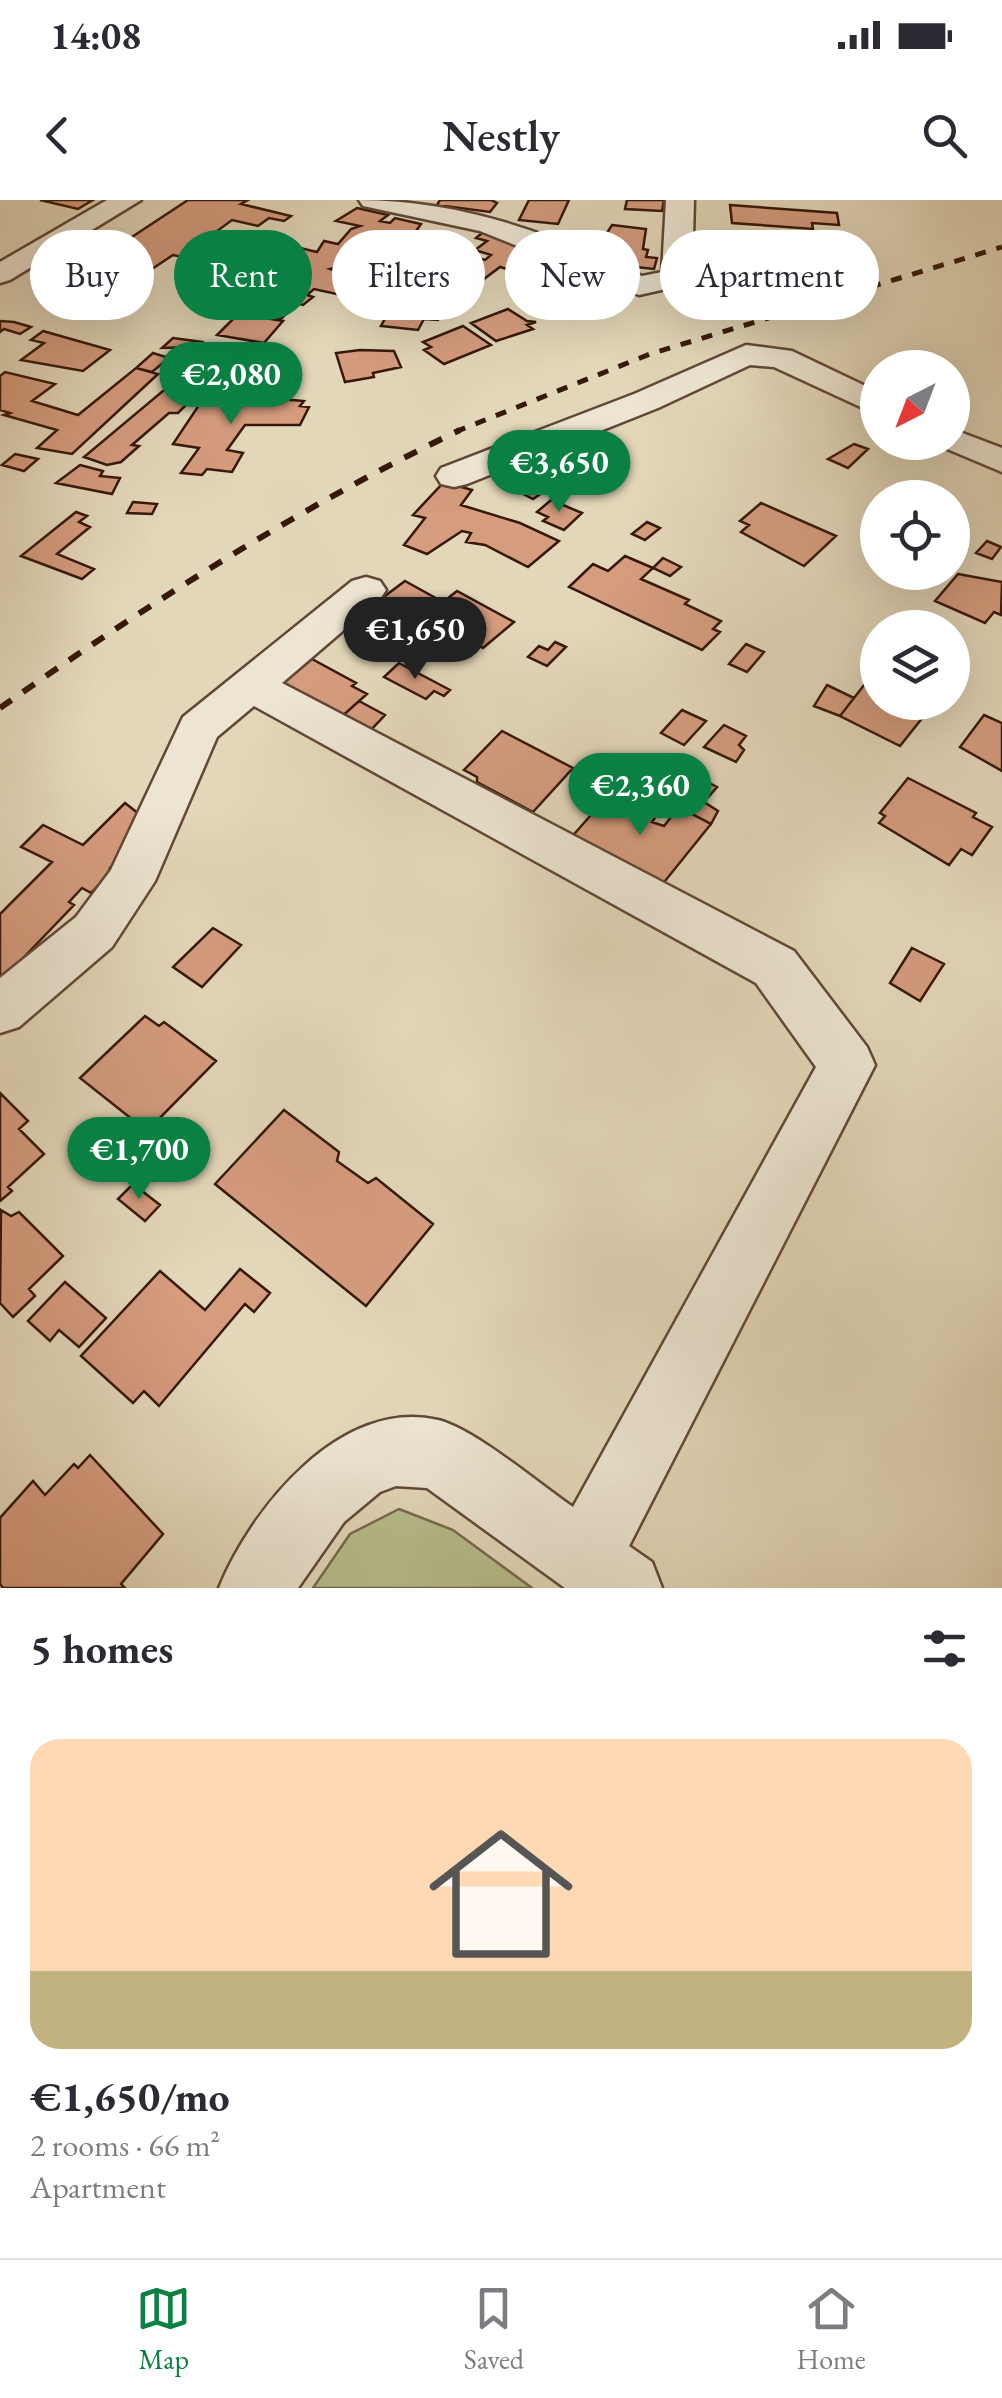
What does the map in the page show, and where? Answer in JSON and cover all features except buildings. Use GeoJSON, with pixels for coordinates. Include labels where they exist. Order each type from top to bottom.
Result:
{"type":"FeatureCollection","features":[{"type":"Feature","properties":{"kind":"street"},"geometry":{"type":"LineString","coordinates":[[0,274],[127,200]]}},
{"type":"Feature","properties":{"kind":"street"},"geometry":{"type":"LineString","coordinates":[[373,200],[488,224],[584,260],[639,286],[678,278],[680,200]]}},
{"type":"Feature","properties":{"kind":"street"},"geometry":{"type":"LineString","coordinates":[[454,476],[646,401],[746,355],[781,358],[860,396]]}},
{"type":"Feature","properties":{"kind":"street"},"geometry":{"type":"LineString","coordinates":[[970,447],[1002,461]]}},
{"type":"Feature","properties":{"kind":"street"},"geometry":{"type":"LineString","coordinates":[[0,1010],[94,932],[130,881],[199,728],[366,590]]}},
{"type":"Feature","properties":{"kind":"street"},"geometry":{"type":"LineString","coordinates":[[251,686],[775,967],[848,1065],[605,1573],[438,1454],[396,1452],[360,1465],[320,1497],[254,1588]]}},
{"type":"Feature","properties":{"kind":"green space"},"geometry":{"type":"Polygon","coordinates":[[[399,1509],[453,1530],[532,1588],[313,1588],[350,1534],[399,1509]]]}},
{"type":"Feature","properties":{"kind":"railway"},"geometry":{"type":"LineString","coordinates":[[460,430],[650,354],[1002,247]]}},
{"type":"Feature","properties":{"kind":"railway"},"geometry":{"type":"LineString","coordinates":[[0,708],[225,559],[460,430]]}},
{"type":"Feature","properties":{"kind":"railway"},"geometry":{"type":"LineString","coordinates":[[455,432],[460,430]]}}]}
